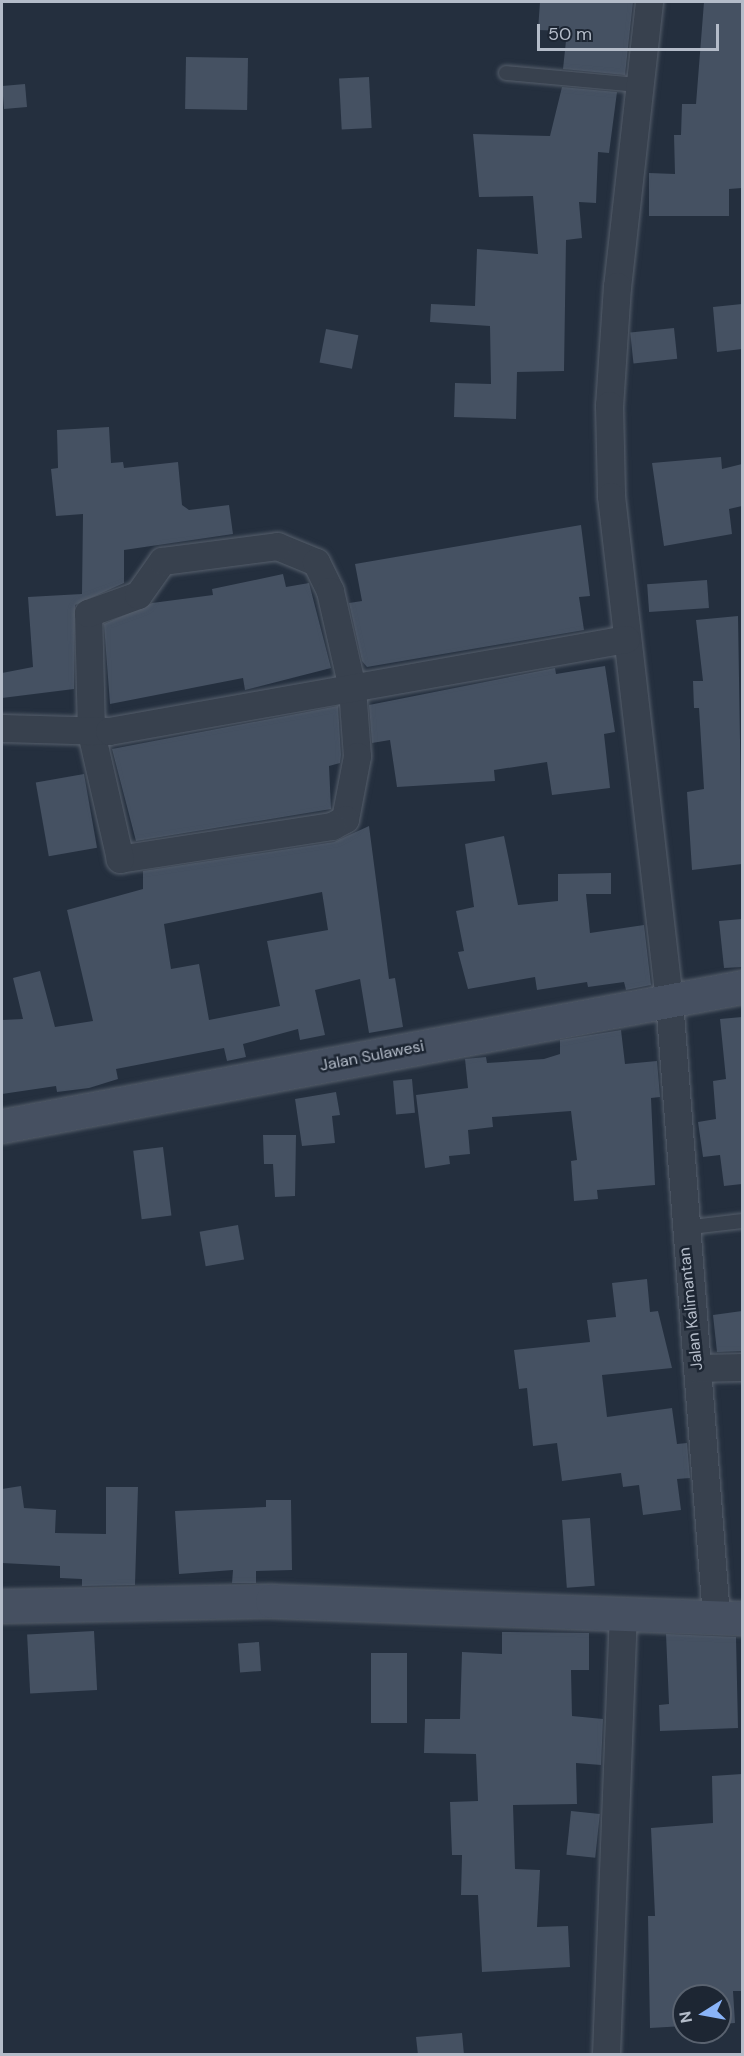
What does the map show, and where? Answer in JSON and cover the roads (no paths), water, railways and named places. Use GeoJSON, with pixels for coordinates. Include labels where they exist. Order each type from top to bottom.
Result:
{"type":"FeatureCollection","features":[{"type":"Feature","properties":{"kind":"street","name":"Jalan Kalimantan"},"geometry":{"type":"LineString","coordinates":[[649,2],[609,405],[611,496],[669,1000],[683,1228],[697,1368],[729,1617]]}},
{"type":"Feature","properties":{"kind":"street"},"geometry":{"type":"LineString","coordinates":[[258,547],[303,553],[326,575],[352,688],[356,772],[345,819],[333,826],[120,859],[91,732],[88,612],[142,593],[162,561],[258,547]]}},
{"type":"Feature","properties":{"kind":"street"},"geometry":{"type":"LineString","coordinates":[[2,728],[39,725],[91,732],[626,639]]}},
{"type":"Feature","properties":{"kind":"street","name":"Jalan Sulawesi"},"geometry":{"type":"LineString","coordinates":[[2,1126],[742,987]]}},
{"type":"Feature","properties":{"kind":"street"},"geometry":{"type":"LineString","coordinates":[[697,1368],[742,1367]]}},
{"type":"Feature","properties":{"kind":"street"},"geometry":{"type":"LineString","coordinates":[[2,1605],[272,1601],[623,1616],[729,1617]]}},
{"type":"Feature","properties":{"kind":"street"},"geometry":{"type":"LineString","coordinates":[[606,2055],[623,1616]]}},
{"type":"Feature","properties":{"kind":"lane"},"geometry":{"type":"LineString","coordinates":[[506,73],[639,85]]}},
{"type":"Feature","properties":{"kind":"lane"},"geometry":{"type":"LineString","coordinates":[[683,1228],[742,1221]]}}]}
